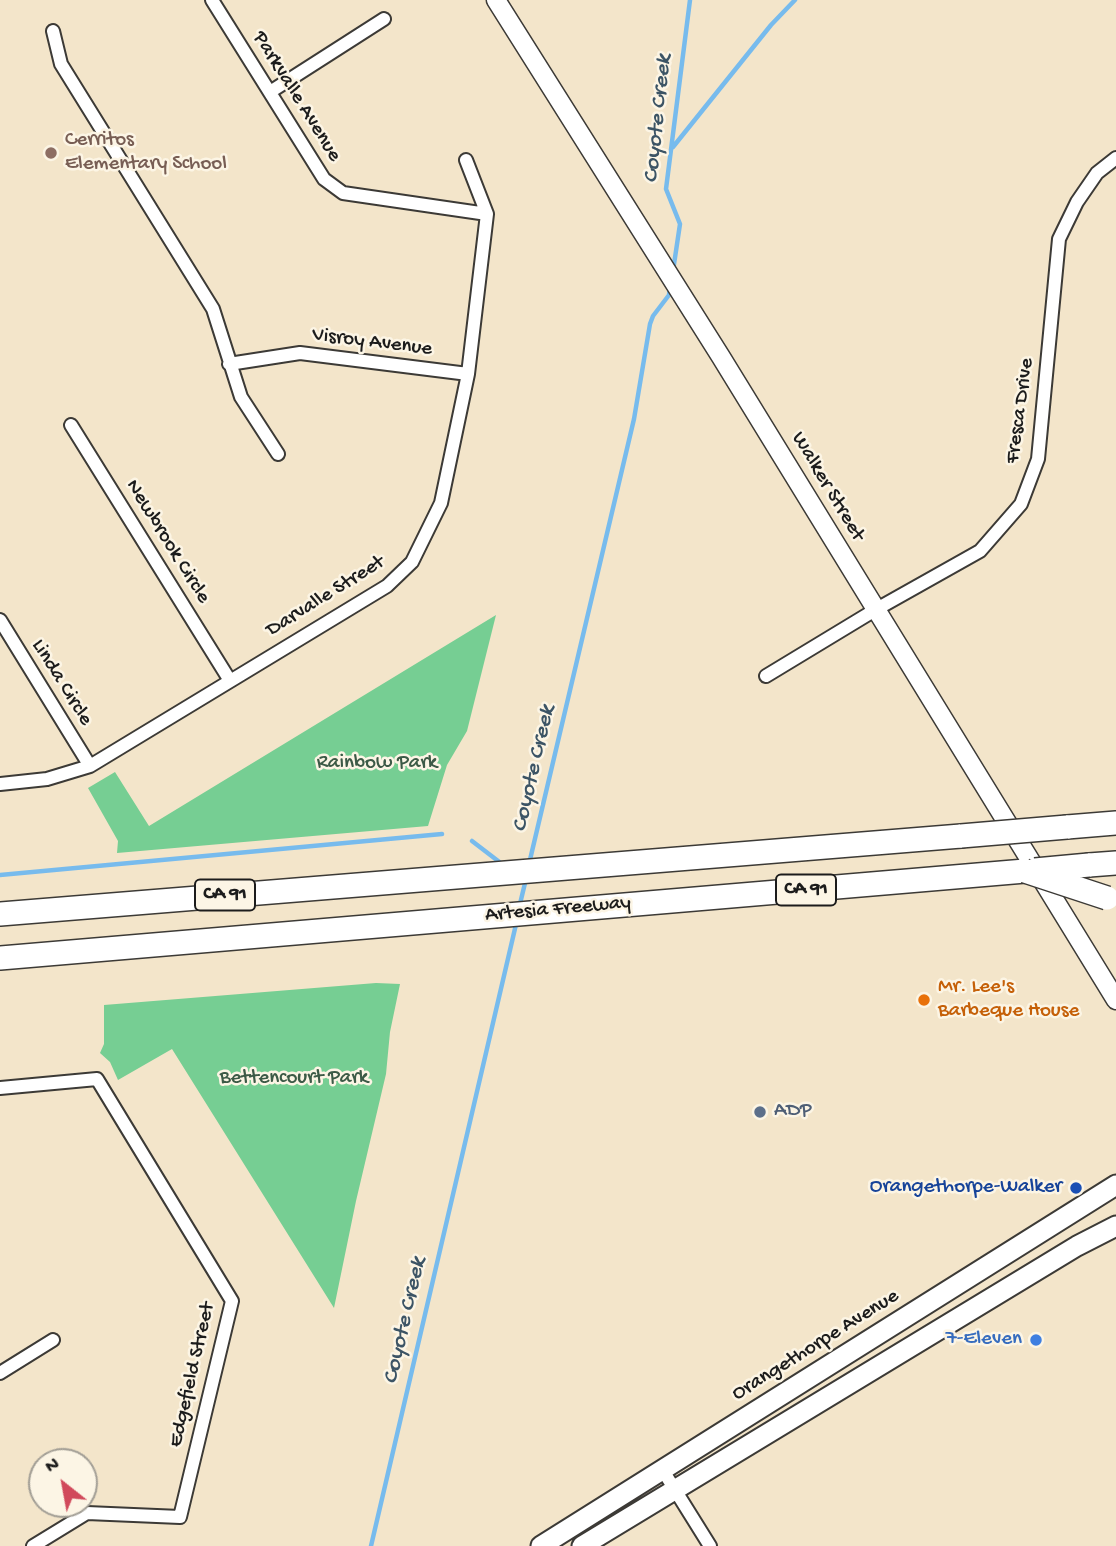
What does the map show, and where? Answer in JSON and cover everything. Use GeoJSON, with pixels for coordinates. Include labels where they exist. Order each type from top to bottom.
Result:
{"type":"FeatureCollection","features":[{"type":"Feature","properties":{"kind":"highway","name":"Artesia Freeway"},"geometry":{"type":"LineString","coordinates":[[0,914],[1116,823]]}},
{"type":"Feature","properties":{"kind":"highway","name":"Artesia Freeway"},"geometry":{"type":"LineString","coordinates":[[0,958],[1116,863]]}},
{"type":"Feature","properties":{"kind":"highway"},"geometry":{"type":"LineString","coordinates":[[1025,871],[1112,898]]}},
{"type":"Feature","properties":{"kind":"highway"},"geometry":{"type":"LineString","coordinates":[[0,932],[27,912]]}},
{"type":"Feature","properties":{"kind":"highway"},"geometry":{"type":"LineString","coordinates":[[0,947],[103,938],[124,948]]}},
{"type":"Feature","properties":{"kind":"main road","name":"Walker Street"},"geometry":{"type":"LineString","coordinates":[[496,0],[721,357],[1116,1000]]}},
{"type":"Feature","properties":{"kind":"main road","name":"Orangethorpe Avenue"},"geometry":{"type":"LineString","coordinates":[[541,1546],[1116,1185]]}},
{"type":"Feature","properties":{"kind":"main road"},"geometry":{"type":"LineString","coordinates":[[582,1546],[1077,1245],[1116,1226]]}},
{"type":"Feature","properties":{"kind":"street","name":"Parkvalle Avenue"},"geometry":{"type":"LineString","coordinates":[[212,0],[324,179],[343,193],[487,214]]}},
{"type":"Feature","properties":{"kind":"street"},"geometry":{"type":"LineString","coordinates":[[270,92],[384,19]]}},
{"type":"Feature","properties":{"kind":"street"},"geometry":{"type":"LineString","coordinates":[[53,31],[61,64],[214,309],[241,397],[278,453]]}},
{"type":"Feature","properties":{"kind":"street","name":"Fresca Drive"},"geometry":{"type":"LineString","coordinates":[[766,676],[875,610],[981,551],[1021,504],[1038,459],[1059,239],[1077,202],[1097,173],[1116,158]]}},
{"type":"Feature","properties":{"kind":"street","name":"Darvalle Street"},"geometry":{"type":"LineString","coordinates":[[0,784],[47,779],[90,766],[229,679],[387,586],[412,562],[441,503],[468,374],[487,214],[466,160]]}},
{"type":"Feature","properties":{"kind":"street","name":"Visroy Avenue"},"geometry":{"type":"LineString","coordinates":[[229,364],[300,353],[468,374]]}},
{"type":"Feature","properties":{"kind":"street","name":"Newbrook Circle"},"geometry":{"type":"LineString","coordinates":[[71,425],[229,679]]}},
{"type":"Feature","properties":{"kind":"street","name":"Linda Circle"},"geometry":{"type":"LineString","coordinates":[[0,620],[90,766]]}},
{"type":"Feature","properties":{"kind":"street","name":"Edgefield Street"},"geometry":{"type":"LineString","coordinates":[[0,1088],[97,1079],[232,1301],[180,1517],[87,1513],[33,1546]]}},
{"type":"Feature","properties":{"kind":"street"},"geometry":{"type":"LineString","coordinates":[[0,1373],[54,1340]]}},
{"type":"Feature","properties":{"kind":"street"},"geometry":{"type":"LineString","coordinates":[[662,1469],[710,1546]]}},
{"type":"Feature","properties":{"kind":"green space","name":"Rainbow Park"},"geometry":{"type":"Polygon","coordinates":[[[496,615],[467,731],[447,765],[428,826],[117,853],[118,841],[88,788],[115,772],[149,826],[496,615]]]}},
{"type":"Feature","properties":{"kind":"green space","name":"Bettencourt Park"},"geometry":{"type":"Polygon","coordinates":[[[376,983],[400,984],[390,1032],[386,1074],[334,1308],[172,1049],[118,1080],[110,1062],[100,1053],[104,1044],[104,1005],[376,983]]]}},
{"type":"Feature","properties":{"kind":"waterway","name":"Coyote Creek"},"geometry":{"type":"LineString","coordinates":[[673,271],[680,224],[666,189],[690,0]]}},
{"type":"Feature","properties":{"kind":"waterway"},"geometry":{"type":"LineString","coordinates":[[673,147],[771,25],[795,0]]}},
{"type":"Feature","properties":{"kind":"waterway","name":"Coyote Creek"},"geometry":{"type":"LineString","coordinates":[[529,864],[634,419],[650,324],[669,295],[670,286]]}},
{"type":"Feature","properties":{"kind":"waterway"},"geometry":{"type":"LineString","coordinates":[[0,875],[442,834]]}},
{"type":"Feature","properties":{"kind":"waterway"},"geometry":{"type":"LineString","coordinates":[[472,841],[502,864]]}},
{"type":"Feature","properties":{"kind":"waterway","name":"Coyote Creek"},"geometry":{"type":"LineString","coordinates":[[519,908],[526,879]]}},
{"type":"Feature","properties":{"kind":"waterway","name":"Coyote Creek"},"geometry":{"type":"LineString","coordinates":[[371,1546],[517,920]]}},
{"type":"Feature","properties":{"kind":"place","name":"Cerritos Elementary School"},"geometry":{"type":"Point","coordinates":[51,153]}},
{"type":"Feature","properties":{"kind":"place","name":"Mr. Lee's Barbeque House"},"geometry":{"type":"Point","coordinates":[924,1000]}},
{"type":"Feature","properties":{"kind":"place","name":"ADP"},"geometry":{"type":"Point","coordinates":[760,1112]}},
{"type":"Feature","properties":{"kind":"place","name":"Orangethorpe-Walker"},"geometry":{"type":"Point","coordinates":[1076,1188]}},
{"type":"Feature","properties":{"kind":"place","name":"7-Eleven"},"geometry":{"type":"Point","coordinates":[1036,1340]}}]}
